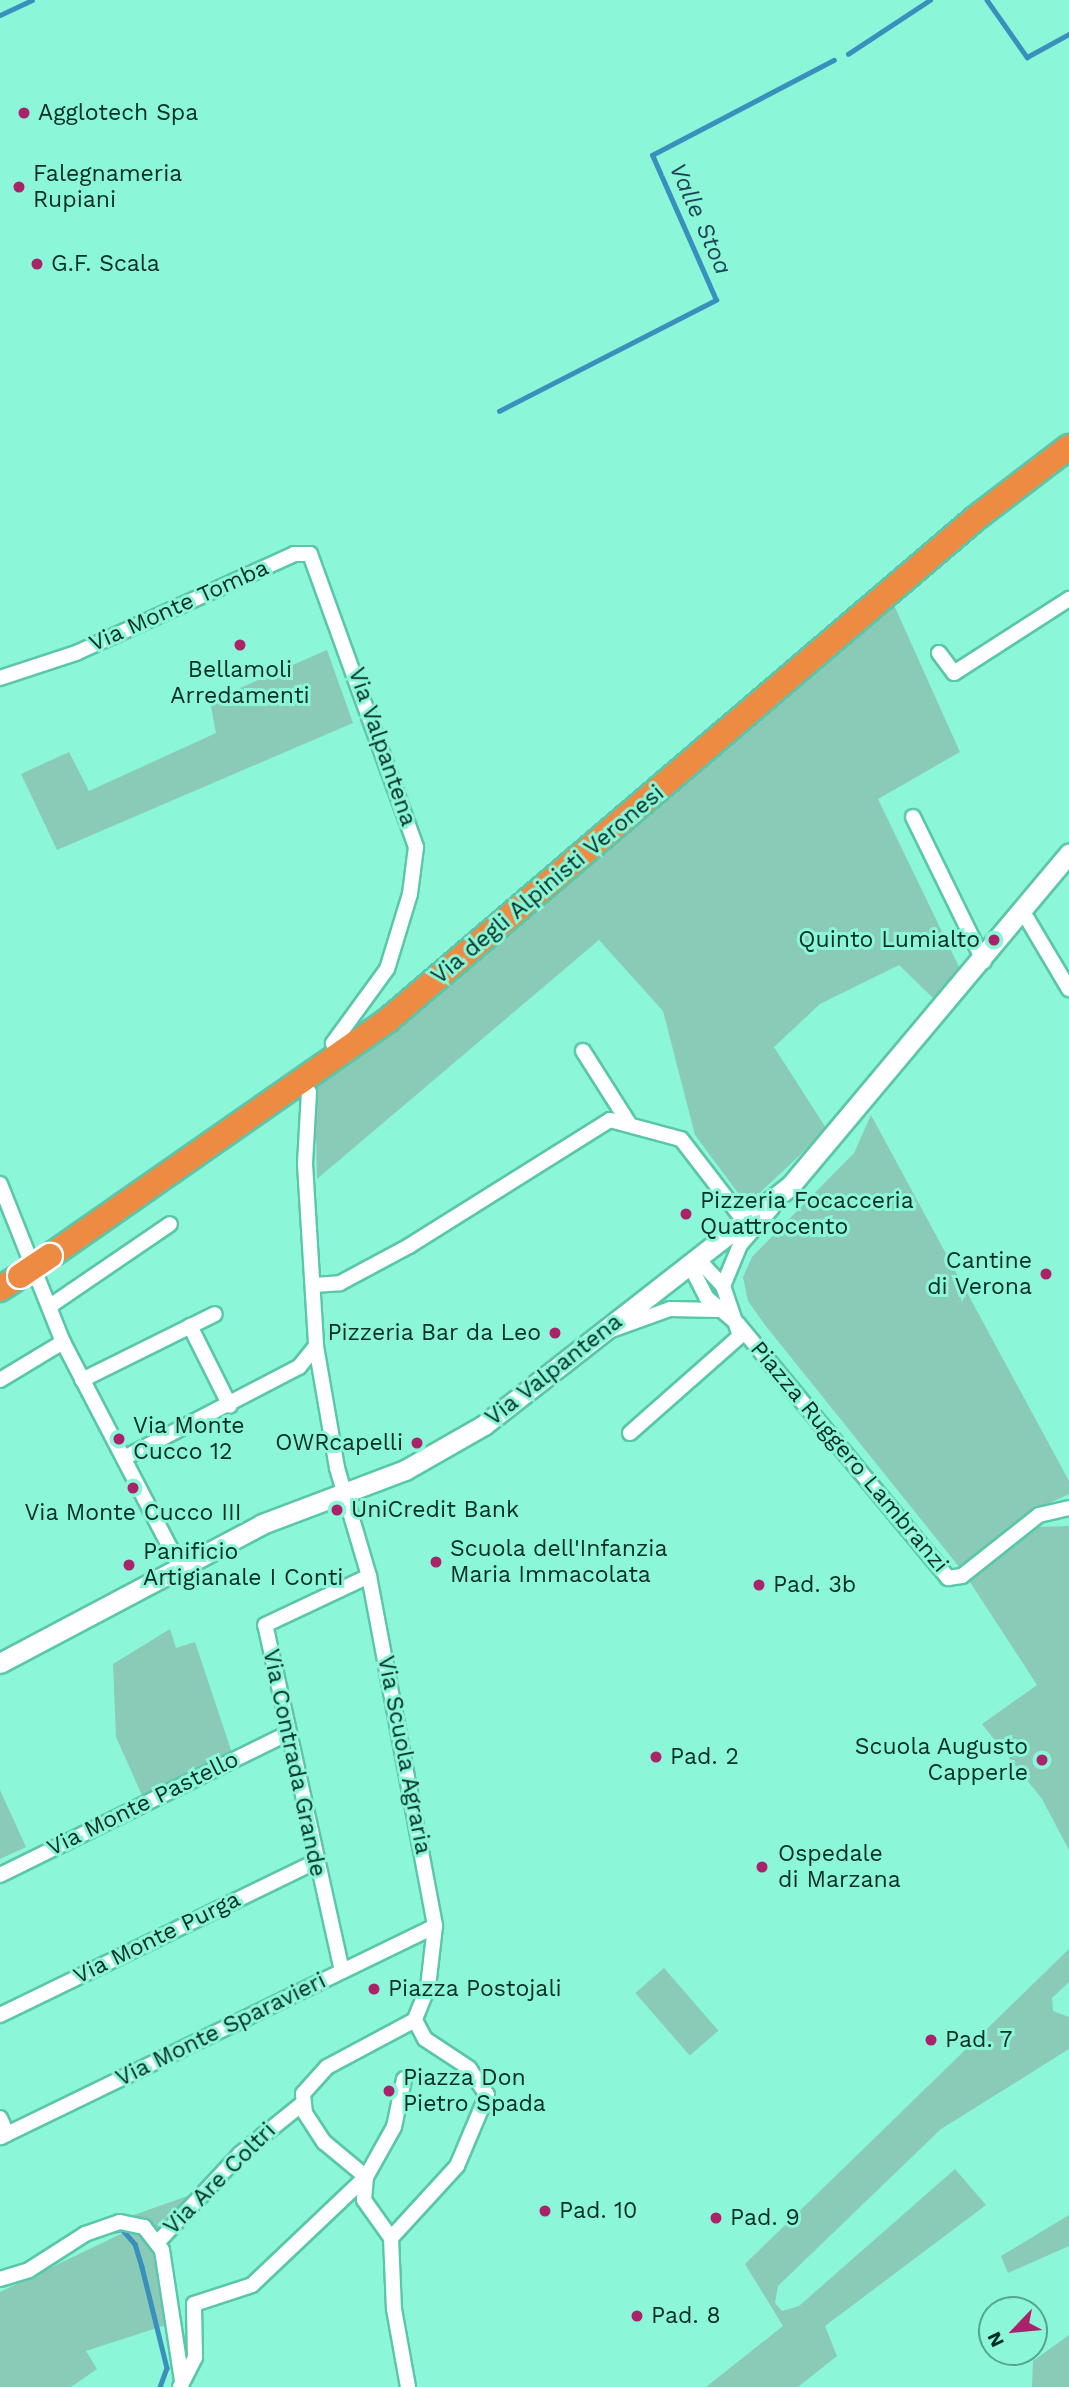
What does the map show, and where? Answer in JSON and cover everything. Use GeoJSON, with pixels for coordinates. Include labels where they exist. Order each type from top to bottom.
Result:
{"type":"FeatureCollection","features":[{"type":"Feature","properties":{"kind":"highway","name":"Via degli Alpinisti Veronesi"},"geometry":{"type":"LineString","coordinates":[[10,1282],[387,1021],[976,517],[1069,447]]}},
{"type":"Feature","properties":{"kind":"street","name":"Via Monte Tomba"},"geometry":{"type":"LineString","coordinates":[[0,678],[76,653],[294,554],[310,554],[331,602]]}},
{"type":"Feature","properties":{"kind":"street"},"geometry":{"type":"LineString","coordinates":[[939,653],[954,673],[1069,599]]}},
{"type":"Feature","properties":{"kind":"street","name":"Via Valpantena"},"geometry":{"type":"LineString","coordinates":[[331,602],[416,847],[410,894],[387,970],[333,1043]]}},
{"type":"Feature","properties":{"kind":"street"},"geometry":{"type":"LineString","coordinates":[[913,817],[984,962]]}},
{"type":"Feature","properties":{"kind":"street","name":"Via Valpantena"},"geometry":{"type":"LineString","coordinates":[[0,1663],[179,1565],[348,1490],[405,1470],[454,1443],[602,1334],[790,1186],[984,962],[1069,853]]}},
{"type":"Feature","properties":{"kind":"street"},"geometry":{"type":"LineString","coordinates":[[1022,910],[1069,989]]}},
{"type":"Feature","properties":{"kind":"street"},"geometry":{"type":"LineString","coordinates":[[583,1051],[628,1122]]}},
{"type":"Feature","properties":{"kind":"street"},"geometry":{"type":"LineString","coordinates":[[309,1092],[304,1164],[316,1346],[337,1468],[348,1490]]}},
{"type":"Feature","properties":{"kind":"street"},"geometry":{"type":"LineString","coordinates":[[314,1285],[340,1283],[610,1120],[628,1122],[681,1139],[745,1222]]}},
{"type":"Feature","properties":{"kind":"street"},"geometry":{"type":"LineString","coordinates":[[0,1184],[63,1342],[179,1565]]}},
{"type":"Feature","properties":{"kind":"street"},"geometry":{"type":"LineString","coordinates":[[723,1286],[740,1245],[790,1186]]}},
{"type":"Feature","properties":{"kind":"street"},"geometry":{"type":"LineString","coordinates":[[50,1306],[170,1224]]}},
{"type":"Feature","properties":{"kind":"street","name":"Piazza Ruggero Lambranzi"},"geometry":{"type":"LineString","coordinates":[[630,1433],[726,1352],[740,1336],[723,1286],[694,1262]]}},
{"type":"Feature","properties":{"kind":"street","name":"Piazza Ruggero Lambranzi"},"geometry":{"type":"LineString","coordinates":[[694,1262],[697,1286],[719,1310],[738,1324],[948,1578],[962,1576],[1039,1515],[1069,1508]]}},
{"type":"Feature","properties":{"kind":"street"},"geometry":{"type":"LineString","coordinates":[[602,1334],[670,1309],[719,1310]]}},
{"type":"Feature","properties":{"kind":"street"},"geometry":{"type":"LineString","coordinates":[[82,1380],[215,1314]]}},
{"type":"Feature","properties":{"kind":"street"},"geometry":{"type":"LineString","coordinates":[[190,1326],[230,1406]]}},
{"type":"Feature","properties":{"kind":"street"},"geometry":{"type":"LineString","coordinates":[[0,1380],[63,1342]]}},
{"type":"Feature","properties":{"kind":"street"},"geometry":{"type":"LineString","coordinates":[[124,1458],[230,1406],[299,1367],[316,1346]]}},
{"type":"Feature","properties":{"kind":"street","name":"Via Scuola Agraria"},"geometry":{"type":"LineString","coordinates":[[348,1490],[369,1576],[435,1926],[428,1987],[415,2020]]}},
{"type":"Feature","properties":{"kind":"street","name":"Via Contrada Grande"},"geometry":{"type":"LineString","coordinates":[[342,1971],[286,1734],[265,1625],[369,1576]]}},
{"type":"Feature","properties":{"kind":"street","name":"Via Monte Pastello"},"geometry":{"type":"LineString","coordinates":[[0,1875],[286,1734]]}},
{"type":"Feature","properties":{"kind":"street","name":"Via Monte Purga"},"geometry":{"type":"LineString","coordinates":[[0,2015],[315,1862]]}},
{"type":"Feature","properties":{"kind":"street","name":"Via Monte Sparavieri"},"geometry":{"type":"LineString","coordinates":[[4,2136],[435,1926]]}},
{"type":"Feature","properties":{"kind":"street"},"geometry":{"type":"LineString","coordinates":[[366,2177],[324,2142],[302,2104],[306,2086],[327,2067],[415,2020],[425,2039],[463,2063],[484,2086],[484,2105],[457,2166],[391,2238]]}},
{"type":"Feature","properties":{"kind":"street"},"geometry":{"type":"LineString","coordinates":[[182,2386],[195,2358],[194,2304],[252,2286],[366,2177],[394,2127],[404,2079]]}},
{"type":"Feature","properties":{"kind":"street","name":"Via Are Coltri"},"geometry":{"type":"LineString","coordinates":[[182,2386],[183,2357],[158,2242],[232,2162],[302,2104]]}},
{"type":"Feature","properties":{"kind":"street"},"geometry":{"type":"LineString","coordinates":[[0,2119],[4,2136]]}},
{"type":"Feature","properties":{"kind":"street"},"geometry":{"type":"LineString","coordinates":[[366,2177],[364,2200],[391,2238],[394,2309],[408,2387]]}},
{"type":"Feature","properties":{"kind":"street"},"geometry":{"type":"LineString","coordinates":[[0,2279],[120,2222],[144,2227],[158,2242]]}},
{"type":"Feature","properties":{"kind":"shaded area"},"geometry":{"type":"Polygon","coordinates":[[[894,605],[960,752],[878,799],[960,969],[935,1000],[899,965],[820,1004],[774,1047],[826,1128],[800,1155],[747,1205],[695,1135],[663,1011],[599,940],[317,1179],[315,1089],[894,605]]]}},
{"type":"Feature","properties":{"kind":"shaded area"},"geometry":{"type":"Polygon","coordinates":[[[327,650],[353,723],[57,850],[21,774],[69,752],[89,791],[216,733],[210,701],[327,650]]]}},
{"type":"Feature","properties":{"kind":"shaded area"},"geometry":{"type":"Polygon","coordinates":[[[871,1115],[1069,1481],[1069,1494],[1024,1515],[960,1568],[765,1325],[748,1301],[743,1277],[752,1257],[854,1153],[871,1115]]]}},
{"type":"Feature","properties":{"kind":"shaded area"},"geometry":{"type":"Polygon","coordinates":[[[1069,1526],[1069,1850],[1042,1799],[982,1724],[1037,1685],[970,1582],[1035,1527],[1069,1526]]]}},
{"type":"Feature","properties":{"kind":"shaded area"},"geometry":{"type":"Polygon","coordinates":[[[170,1629],[176,1648],[195,1642],[233,1756],[145,1802],[116,1737],[113,1664],[170,1629]]]}},
{"type":"Feature","properties":{"kind":"shaded area"},"geometry":{"type":"Polygon","coordinates":[[[0,1790],[26,1847],[0,1859],[0,1790]]]}},
{"type":"Feature","properties":{"kind":"shaded area"},"geometry":{"type":"Polygon","coordinates":[[[1069,1949],[1069,1982],[1052,1998],[1053,2011],[1069,2017],[1069,2049],[941,2129],[778,2286],[775,2303],[782,2311],[799,2306],[955,2169],[986,2205],[825,2326],[837,2356],[798,2387],[706,2387],[783,2326],[745,2264],[1069,1949]]]}},
{"type":"Feature","properties":{"kind":"shaded area"},"geometry":{"type":"Polygon","coordinates":[[[664,1968],[718,2031],[690,2056],[635,1993],[664,1968]]]}},
{"type":"Feature","properties":{"kind":"shaded area"},"geometry":{"type":"Polygon","coordinates":[[[196,2193],[160,2237],[131,2216],[196,2193]]]}},
{"type":"Feature","properties":{"kind":"shaded area"},"geometry":{"type":"Polygon","coordinates":[[[1069,2215],[1069,2246],[1008,2273],[1001,2256],[1069,2215]]]}},
{"type":"Feature","properties":{"kind":"shaded area"},"geometry":{"type":"Polygon","coordinates":[[[129,2230],[156,2243],[169,2324],[86,2351],[97,2369],[71,2387],[0,2387],[0,2292],[129,2230]]]}},
{"type":"Feature","properties":{"kind":"shaded area"},"geometry":{"type":"Polygon","coordinates":[[[1069,2335],[1069,2387],[1032,2387],[1033,2366],[1048,2366],[1048,2350],[1069,2335]]]}},
{"type":"Feature","properties":{"kind":"waterway"},"geometry":{"type":"LineString","coordinates":[[0,15],[32,0]]}},
{"type":"Feature","properties":{"kind":"waterway","name":"Valle Stoa"},"geometry":{"type":"LineString","coordinates":[[848,54],[930,0]]}},
{"type":"Feature","properties":{"kind":"waterway","name":"Valle Stoa"},"geometry":{"type":"LineString","coordinates":[[987,0],[1027,57],[1069,34]]}},
{"type":"Feature","properties":{"kind":"waterway","name":"Valle Stoa"},"geometry":{"type":"LineString","coordinates":[[499,411],[716,300],[652,155],[834,60]]}},
{"type":"Feature","properties":{"kind":"waterway"},"geometry":{"type":"LineString","coordinates":[[113,2231],[122,2229],[135,2244],[142,2267],[167,2368],[160,2387]]}},
{"type":"Feature","properties":{"kind":"place","name":"Agglotech Spa"},"geometry":{"type":"Point","coordinates":[24,113]}},
{"type":"Feature","properties":{"kind":"place","name":"Falegnameria Rupiani"},"geometry":{"type":"Point","coordinates":[19,187]}},
{"type":"Feature","properties":{"kind":"place","name":"G.F. Scala"},"geometry":{"type":"Point","coordinates":[37,264]}},
{"type":"Feature","properties":{"kind":"place","name":"Bellamoli Arredamenti"},"geometry":{"type":"Point","coordinates":[240,645]}},
{"type":"Feature","properties":{"kind":"place","name":"Quinto Lumialto"},"geometry":{"type":"Point","coordinates":[994,940]}},
{"type":"Feature","properties":{"kind":"place","name":"Pizzeria Focacceria Quattrocento"},"geometry":{"type":"Point","coordinates":[686,1214]}},
{"type":"Feature","properties":{"kind":"place","name":"Cantine di Verona"},"geometry":{"type":"Point","coordinates":[1046,1274]}},
{"type":"Feature","properties":{"kind":"place","name":"Pizzeria Bar da Leo"},"geometry":{"type":"Point","coordinates":[555,1333]}},
{"type":"Feature","properties":{"kind":"place","name":"Via Monte Cucco 12"},"geometry":{"type":"Point","coordinates":[119,1439]}},
{"type":"Feature","properties":{"kind":"place","name":"OWRcapelli"},"geometry":{"type":"Point","coordinates":[417,1443]}},
{"type":"Feature","properties":{"kind":"place","name":"Via Monte Cucco III"},"geometry":{"type":"Point","coordinates":[133,1488]}},
{"type":"Feature","properties":{"kind":"place","name":"UniCredit Bank"},"geometry":{"type":"Point","coordinates":[337,1510]}},
{"type":"Feature","properties":{"kind":"place","name":"Scuola dell'Infanzia Maria Immacolata"},"geometry":{"type":"Point","coordinates":[436,1562]}},
{"type":"Feature","properties":{"kind":"place","name":"Panificio Artigianale I Conti"},"geometry":{"type":"Point","coordinates":[129,1565]}},
{"type":"Feature","properties":{"kind":"place","name":"Pad. 3b"},"geometry":{"type":"Point","coordinates":[759,1585]}},
{"type":"Feature","properties":{"kind":"place","name":"Pad. 2"},"geometry":{"type":"Point","coordinates":[656,1757]}},
{"type":"Feature","properties":{"kind":"place","name":"Scuola Augusto Capperle"},"geometry":{"type":"Point","coordinates":[1042,1760]}},
{"type":"Feature","properties":{"kind":"place","name":"Ospedale di Marzana"},"geometry":{"type":"Point","coordinates":[762,1867]}},
{"type":"Feature","properties":{"kind":"place","name":"Piazza Postojali"},"geometry":{"type":"Point","coordinates":[374,1989]}},
{"type":"Feature","properties":{"kind":"place","name":"Pad. 7"},"geometry":{"type":"Point","coordinates":[931,2040]}},
{"type":"Feature","properties":{"kind":"place","name":"Piazza Don Pietro Spada"},"geometry":{"type":"Point","coordinates":[389,2091]}},
{"type":"Feature","properties":{"kind":"place","name":"Pad. 10"},"geometry":{"type":"Point","coordinates":[545,2211]}},
{"type":"Feature","properties":{"kind":"place","name":"Pad. 9"},"geometry":{"type":"Point","coordinates":[716,2218]}},
{"type":"Feature","properties":{"kind":"place","name":"Pad. 8"},"geometry":{"type":"Point","coordinates":[637,2316]}}]}
